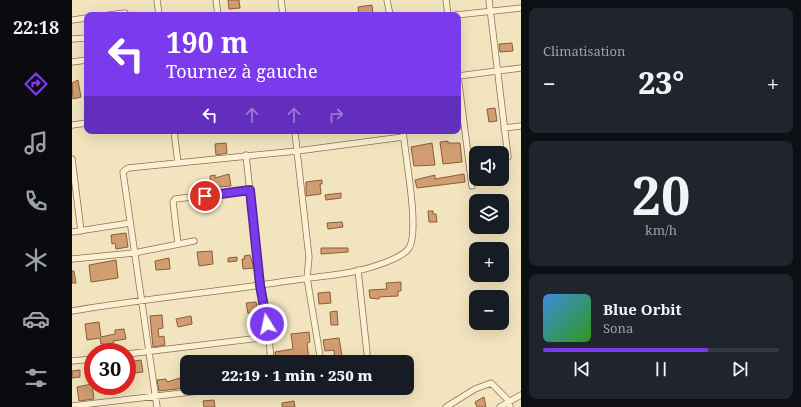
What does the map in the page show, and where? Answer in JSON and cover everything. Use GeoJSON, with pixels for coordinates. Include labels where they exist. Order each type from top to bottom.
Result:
{"type":"FeatureCollection","features":[{"type":"Feature","properties":{"kind":"street"},"geometry":{"type":"LineString","coordinates":[[157,0],[159,12]]}},
{"type":"Feature","properties":{"kind":"street"},"geometry":{"type":"LineString","coordinates":[[216,0],[218,12]]}},
{"type":"Feature","properties":{"kind":"street"},"geometry":{"type":"LineString","coordinates":[[281,0],[283,12]]}},
{"type":"Feature","properties":{"kind":"street"},"geometry":{"type":"LineString","coordinates":[[387,0],[389,12]]}},
{"type":"Feature","properties":{"kind":"street"},"geometry":{"type":"LineString","coordinates":[[446,0],[448,12]]}},
{"type":"Feature","properties":{"kind":"street"},"geometry":{"type":"LineString","coordinates":[[489,0],[506,146]]}},
{"type":"Feature","properties":{"kind":"street"},"geometry":{"type":"LineString","coordinates":[[461,14],[521,8]]}},
{"type":"Feature","properties":{"kind":"street"},"geometry":{"type":"LineString","coordinates":[[72,20],[84,18]]}},
{"type":"Feature","properties":{"kind":"street"},"geometry":{"type":"LineString","coordinates":[[72,39],[84,38]]}},
{"type":"Feature","properties":{"kind":"street"},"geometry":{"type":"LineString","coordinates":[[72,62],[84,60]]}},
{"type":"Feature","properties":{"kind":"street"},"geometry":{"type":"LineString","coordinates":[[461,76],[521,68]]}},
{"type":"Feature","properties":{"kind":"street"},"geometry":{"type":"LineString","coordinates":[[461,100],[469,162]]}},
{"type":"Feature","properties":{"kind":"street"},"geometry":{"type":"LineString","coordinates":[[72,125],[84,123]]}},
{"type":"Feature","properties":{"kind":"street"},"geometry":{"type":"LineString","coordinates":[[504,128],[521,126]]}},
{"type":"Feature","properties":{"kind":"street"},"geometry":{"type":"LineString","coordinates":[[174,134],[178,163]]}},
{"type":"Feature","properties":{"kind":"street"},"geometry":{"type":"LineString","coordinates":[[295,134],[309,257],[307,278],[320,355]]}},
{"type":"Feature","properties":{"kind":"street"},"geometry":{"type":"LineString","coordinates":[[72,311],[141,300],[307,278],[320,278],[358,270],[399,256],[409,248],[413,239],[411,203],[403,134],[297,151],[124,170],[123,172],[134,253],[141,300],[156,396],[157,407]]}},
{"type":"Feature","properties":{"kind":"street"},"geometry":{"type":"LineString","coordinates":[[246,156],[260,285],[269,337],[270,355]]}},
{"type":"Feature","properties":{"kind":"street"},"geometry":{"type":"LineString","coordinates":[[72,159],[81,231]]}},
{"type":"Feature","properties":{"kind":"street"},"geometry":{"type":"LineString","coordinates":[[178,244],[173,202],[175,200],[250,190]]}},
{"type":"Feature","properties":{"kind":"street"},"geometry":{"type":"LineString","coordinates":[[72,232],[130,223]]}},
{"type":"Feature","properties":{"kind":"street"},"geometry":{"type":"LineString","coordinates":[[72,259],[134,253],[194,240]]}},
{"type":"Feature","properties":{"kind":"street"},"geometry":{"type":"LineString","coordinates":[[358,270],[367,353]]}},
{"type":"Feature","properties":{"kind":"street"},"geometry":{"type":"LineString","coordinates":[[136,353],[269,337]]}},
{"type":"Feature","properties":{"kind":"street"},"geometry":{"type":"LineString","coordinates":[[72,361],[84,360]]}},
{"type":"Feature","properties":{"kind":"street"},"geometry":{"type":"LineString","coordinates":[[446,407],[488,383],[494,384],[510,404]]}},
{"type":"Feature","properties":{"kind":"street"},"geometry":{"type":"LineString","coordinates":[[72,406],[180,393]]}},
{"type":"Feature","properties":{"kind":"street"},"geometry":{"type":"LineString","coordinates":[[500,407],[510,404],[521,394]]}},
{"type":"Feature","properties":{"kind":"building"},"geometry":{"type":"Polygon","coordinates":[[[228,0],[239,0],[240,8],[229,9],[228,0]]]}},
{"type":"Feature","properties":{"kind":"building"},"geometry":{"type":"Polygon","coordinates":[[[372,5],[373,12],[359,12],[358,7],[372,5]]]}},
{"type":"Feature","properties":{"kind":"building"},"geometry":{"type":"Polygon","coordinates":[[[512,43],[513,51],[500,52],[499,44],[512,43]]]}},
{"type":"Feature","properties":{"kind":"building"},"geometry":{"type":"Polygon","coordinates":[[[78,80],[81,97],[73,99],[72,83],[78,80]]]}},
{"type":"Feature","properties":{"kind":"building"},"geometry":{"type":"Polygon","coordinates":[[[495,108],[497,121],[489,122],[487,109],[495,108]]]}},
{"type":"Feature","properties":{"kind":"building"},"geometry":{"type":"Polygon","coordinates":[[[448,141],[448,143],[460,143],[462,162],[443,164],[440,142],[448,141]]]}},
{"type":"Feature","properties":{"kind":"building"},"geometry":{"type":"Polygon","coordinates":[[[226,143],[227,153],[216,155],[215,144],[226,143]]]}},
{"type":"Feature","properties":{"kind":"building"},"geometry":{"type":"Polygon","coordinates":[[[432,143],[435,165],[414,166],[411,147],[432,143]]]}},
{"type":"Feature","properties":{"kind":"building"},"geometry":{"type":"Polygon","coordinates":[[[229,174],[231,186],[218,187],[218,189],[212,190],[210,176],[215,175],[215,178],[229,174]]]}},
{"type":"Feature","properties":{"kind":"building"},"geometry":{"type":"Polygon","coordinates":[[[464,174],[465,182],[417,188],[415,180],[435,175],[435,179],[464,174]]]}},
{"type":"Feature","properties":{"kind":"building"},"geometry":{"type":"Polygon","coordinates":[[[322,180],[322,184],[320,184],[321,194],[306,196],[306,182],[322,180]]]}},
{"type":"Feature","properties":{"kind":"building"},"geometry":{"type":"Polygon","coordinates":[[[341,193],[341,198],[326,200],[325,195],[341,193]]]}},
{"type":"Feature","properties":{"kind":"building"},"geometry":{"type":"Polygon","coordinates":[[[428,211],[433,211],[433,214],[436,214],[437,222],[429,222],[428,211]]]}},
{"type":"Feature","properties":{"kind":"building"},"geometry":{"type":"Polygon","coordinates":[[[342,222],[343,227],[328,229],[327,223],[342,222]]]}},
{"type":"Feature","properties":{"kind":"building"},"geometry":{"type":"Polygon","coordinates":[[[126,233],[128,247],[116,249],[115,243],[112,244],[111,235],[126,233]]]}},
{"type":"Feature","properties":{"kind":"building"},"geometry":{"type":"Polygon","coordinates":[[[321,248],[348,248],[348,252],[321,254],[321,248]]]}},
{"type":"Feature","properties":{"kind":"building"},"geometry":{"type":"Polygon","coordinates":[[[212,251],[213,264],[199,266],[197,252],[212,251]]]}},
{"type":"Feature","properties":{"kind":"building"},"geometry":{"type":"Polygon","coordinates":[[[250,255],[254,268],[243,269],[242,259],[245,259],[244,256],[250,255]]]}},
{"type":"Feature","properties":{"kind":"building"},"geometry":{"type":"Polygon","coordinates":[[[237,257],[237,261],[228,262],[228,258],[237,257]]]}},
{"type":"Feature","properties":{"kind":"building"},"geometry":{"type":"Polygon","coordinates":[[[169,258],[170,269],[156,270],[155,261],[169,258]]]}},
{"type":"Feature","properties":{"kind":"building"},"geometry":{"type":"Polygon","coordinates":[[[116,260],[118,278],[91,282],[89,265],[116,260]]]}},
{"type":"Feature","properties":{"kind":"building"},"geometry":{"type":"Polygon","coordinates":[[[72,271],[74,271],[76,283],[72,283],[72,271]]]}},
{"type":"Feature","properties":{"kind":"building"},"geometry":{"type":"Polygon","coordinates":[[[401,282],[401,291],[398,291],[398,296],[379,297],[379,299],[370,298],[369,290],[387,289],[386,283],[401,282]]]}},
{"type":"Feature","properties":{"kind":"building"},"geometry":{"type":"Polygon","coordinates":[[[330,292],[331,303],[319,304],[318,293],[330,292]]]}},
{"type":"Feature","properties":{"kind":"building"},"geometry":{"type":"Polygon","coordinates":[[[256,302],[258,312],[248,313],[246,303],[256,302]]]}},
{"type":"Feature","properties":{"kind":"building"},"geometry":{"type":"Polygon","coordinates":[[[337,311],[338,325],[331,325],[330,312],[337,311]]]}},
{"type":"Feature","properties":{"kind":"building"},"geometry":{"type":"Polygon","coordinates":[[[162,315],[163,328],[158,329],[159,337],[164,336],[165,345],[153,347],[150,316],[162,315]]]}},
{"type":"Feature","properties":{"kind":"building"},"geometry":{"type":"Polygon","coordinates":[[[191,316],[192,324],[178,327],[176,319],[191,316]]]}},
{"type":"Feature","properties":{"kind":"building"},"geometry":{"type":"Polygon","coordinates":[[[99,322],[101,337],[115,334],[115,330],[124,329],[126,339],[113,341],[114,343],[101,343],[100,338],[87,340],[85,324],[99,322]]]}},
{"type":"Feature","properties":{"kind":"building"},"geometry":{"type":"Polygon","coordinates":[[[309,332],[310,342],[307,343],[308,355],[275,355],[275,352],[293,349],[291,334],[309,332]]]}},
{"type":"Feature","properties":{"kind":"building"},"geometry":{"type":"Polygon","coordinates":[[[339,338],[342,355],[334,355],[334,350],[325,351],[323,340],[339,338]]]}},
{"type":"Feature","properties":{"kind":"building"},"geometry":{"type":"Polygon","coordinates":[[[141,360],[143,372],[136,373],[136,361],[141,360]]]}},
{"type":"Feature","properties":{"kind":"building"},"geometry":{"type":"Polygon","coordinates":[[[80,370],[80,377],[72,378],[72,371],[80,370]]]}},
{"type":"Feature","properties":{"kind":"building"},"geometry":{"type":"Polygon","coordinates":[[[180,378],[180,389],[159,391],[157,380],[166,379],[167,382],[180,378]]]}},
{"type":"Feature","properties":{"kind":"building"},"geometry":{"type":"Polygon","coordinates":[[[84,386],[84,395],[93,395],[94,399],[79,401],[77,387],[84,386]]]}},
{"type":"Feature","properties":{"kind":"building"},"geometry":{"type":"Polygon","coordinates":[[[484,397],[486,407],[477,407],[475,402],[484,397]]]}},
{"type":"Feature","properties":{"kind":"building"},"geometry":{"type":"Polygon","coordinates":[[[214,400],[215,407],[204,407],[203,401],[214,400]]]}},
{"type":"Feature","properties":{"kind":"building"},"geometry":{"type":"Polygon","coordinates":[[[294,401],[295,407],[282,407],[282,403],[294,401]]]}},
{"type":"Feature","properties":{"kind":"route"},"geometry":{"type":"LineString","coordinates":[[205,196],[250,190],[260,285],[267,324]]}}]}
